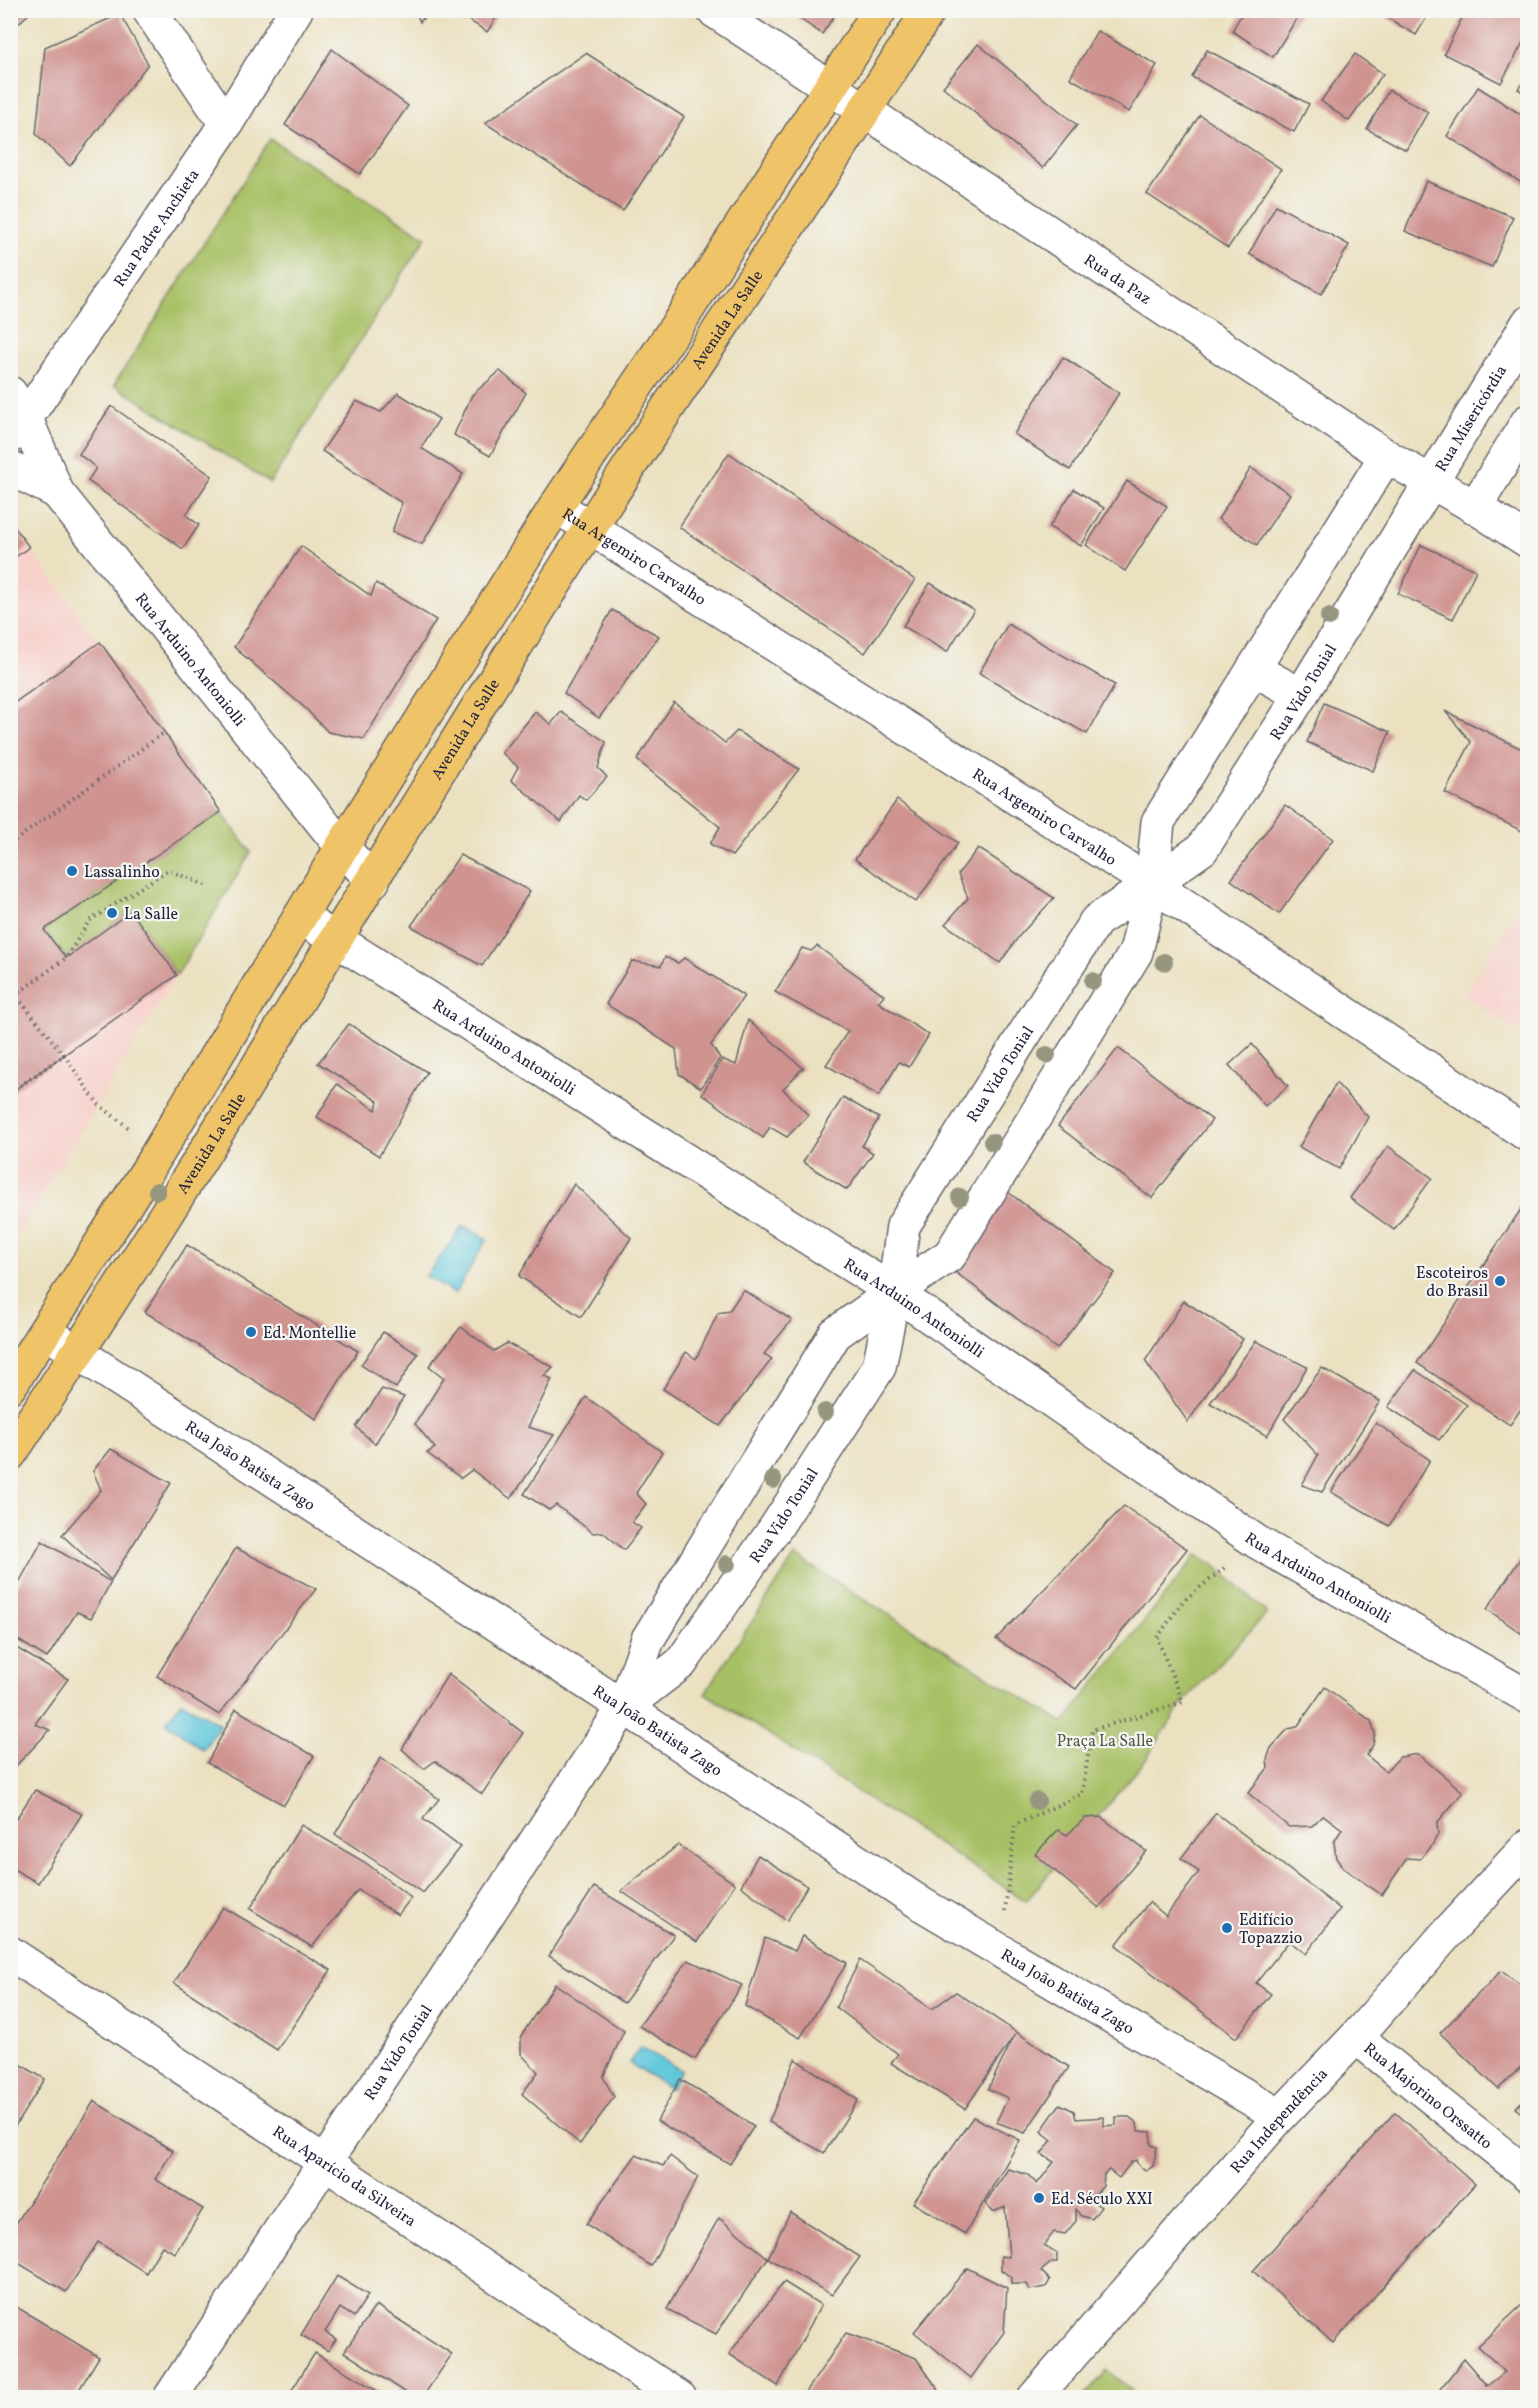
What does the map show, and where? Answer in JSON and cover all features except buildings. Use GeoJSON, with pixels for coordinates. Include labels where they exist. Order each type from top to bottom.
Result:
{"type":"FeatureCollection","features":[{"type":"Feature","properties":{"kind":"main road"},"geometry":{"type":"LineString","coordinates":[[10,1386],[46,1332],[342,847],[556,506],[678,324],[880,10]]}},
{"type":"Feature","properties":{"kind":"main road","name":"Avenida La Salle"},"geometry":{"type":"LineString","coordinates":[[10,1454],[79,1353],[194,1171],[590,527],[866,111],[929,10]]}},
{"type":"Feature","properties":{"kind":"main road"},"geometry":{"type":"LineString","coordinates":[[678,324],[710,346]]}},
{"type":"Feature","properties":{"kind":"main road"},"geometry":{"type":"LineString","coordinates":[[454,669],[490,689]]}},
{"type":"Feature","properties":{"kind":"main road"},"geometry":{"type":"LineString","coordinates":[[158,1151],[194,1171]]}},
{"type":"Feature","properties":{"kind":"street"},"geometry":{"type":"LineString","coordinates":[[149,10],[226,124]]}},
{"type":"Feature","properties":{"kind":"street","name":"Rua Padre Anchieta"},"geometry":{"type":"LineString","coordinates":[[16,417],[226,124],[296,10]]}},
{"type":"Feature","properties":{"kind":"street","name":"Rua da Paz"},"geometry":{"type":"LineString","coordinates":[[713,10],[1386,456],[1475,507],[1527,541]]}},
{"type":"Feature","properties":{"kind":"street","name":"Rua Misericórdia"},"geometry":{"type":"LineString","coordinates":[[1432,482],[1527,323]]}},
{"type":"Feature","properties":{"kind":"street","name":"Rua Arduino Antoniolli"},"geometry":{"type":"LineString","coordinates":[[16,417],[57,492],[342,847],[373,881]]}},
{"type":"Feature","properties":{"kind":"street"},"geometry":{"type":"LineString","coordinates":[[1475,507],[1527,421]]}},
{"type":"Feature","properties":{"kind":"street","name":"Rua Vido Tonial"},"geometry":{"type":"LineString","coordinates":[[170,2397],[624,1707],[648,1639],[835,1334],[950,1255],[1136,952],[1152,884],[1158,822],[1386,456]]}},
{"type":"Feature","properties":{"kind":"street","name":"Rua Arduino Antoniolli"},"geometry":{"type":"LineString","coordinates":[[10,468],[57,492]]}},
{"type":"Feature","properties":{"kind":"street","name":"Rua Vido Tonial"},"geometry":{"type":"LineString","coordinates":[[624,1707],[681,1664],[776,1527],[879,1367],[894,1292],[903,1226],[1096,921],[1202,849],[1301,695],[1432,482]]}},
{"type":"Feature","properties":{"kind":"street","name":"Rua Argemiro Carvalho"},"geometry":{"type":"LineString","coordinates":[[556,506],[1152,884],[1527,1135]]}},
{"type":"Feature","properties":{"kind":"street"},"geometry":{"type":"LineString","coordinates":[[1253,669],[1301,695]]}},
{"type":"Feature","properties":{"kind":"street","name":"Rua Arduino Antoniolli"},"geometry":{"type":"LineString","coordinates":[[300,917],[894,1292],[1257,1542],[1527,1697]]}},
{"type":"Feature","properties":{"kind":"street"},"geometry":{"type":"LineString","coordinates":[[991,1086],[1036,1114]]}},
{"type":"Feature","properties":{"kind":"street","name":"Rua João Batista Zago"},"geometry":{"type":"LineString","coordinates":[[46,1332],[624,1707],[923,1905],[1280,2116]]}},
{"type":"Feature","properties":{"kind":"street"},"geometry":{"type":"LineString","coordinates":[[733,1499],[776,1527]]}},
{"type":"Feature","properties":{"kind":"street","name":"Rua Independência"},"geometry":{"type":"LineString","coordinates":[[1034,2397],[1280,2116],[1356,2037],[1527,1846]]}},
{"type":"Feature","properties":{"kind":"street","name":"Rua Aparício da Silveira"},"geometry":{"type":"LineString","coordinates":[[10,1953],[680,2397]]}},
{"type":"Feature","properties":{"kind":"street","name":"Rua Majorino Orssatto"},"geometry":{"type":"LineString","coordinates":[[1356,2037],[1527,2175]]}},
{"type":"Feature","properties":{"kind":"path"},"geometry":{"type":"LineString","coordinates":[[10,844],[165,732]]}},
{"type":"Feature","properties":{"kind":"path"},"geometry":{"type":"LineString","coordinates":[[10,999],[66,958],[89,921],[168,870],[208,886]]}},
{"type":"Feature","properties":{"kind":"path"},"geometry":{"type":"LineString","coordinates":[[10,988],[64,1055],[98,1104],[158,1151]]}},
{"type":"Feature","properties":{"kind":"path"},"geometry":{"type":"LineString","coordinates":[[10,1093],[64,1055]]}},
{"type":"Feature","properties":{"kind":"path"},"geometry":{"type":"LineString","coordinates":[[1000,1950],[1015,1825],[1082,1794],[1092,1730],[1183,1702],[1157,1638],[1184,1600],[1257,1542]]}},
{"type":"Feature","properties":{"kind":"shaded area","name":"La Salle"},"geometry":{"type":"Polygon","coordinates":[[[10,521],[251,852],[11,1247],[10,1247],[10,521]]]}},
{"type":"Feature","properties":{"kind":"shaded area"},"geometry":{"type":"Polygon","coordinates":[[[1527,896],[1527,1037],[1463,996],[1527,896]]]}},
{"type":"Feature","properties":{"kind":"green space"},"geometry":{"type":"Polygon","coordinates":[[[270,139],[426,237],[270,483],[114,385],[270,139]]]}},
{"type":"Feature","properties":{"kind":"green space"},"geometry":{"type":"Polygon","coordinates":[[[221,812],[251,852],[177,975],[131,911],[66,958],[44,930],[221,812]]]}},
{"type":"Feature","properties":{"kind":"green space","name":"Praça La Salle"},"geometry":{"type":"Polygon","coordinates":[[[1197,1555],[1212,1563],[1267,1613],[1183,1702],[1145,1761],[1026,1901],[705,1693],[795,1556],[1063,1723],[1197,1555]]]}},
{"type":"Feature","properties":{"kind":"green space"},"geometry":{"type":"Polygon","coordinates":[[[1107,2370],[1139,2397],[1084,2397],[1107,2370]]]}},
{"type":"Feature","properties":{"kind":"water"},"geometry":{"type":"Polygon","coordinates":[[[463,1226],[487,1239],[455,1294],[426,1276],[463,1226]]]}},
{"type":"Feature","properties":{"kind":"water"},"geometry":{"type":"Polygon","coordinates":[[[181,1702],[220,1724],[203,1750],[166,1722],[181,1702]]]}},
{"type":"Feature","properties":{"kind":"water"},"geometry":{"type":"Polygon","coordinates":[[[640,2047],[681,2070],[671,2089],[629,2063],[640,2047]]]}},
{"type":"Feature","properties":{"kind":"place","name":"Lassalinho"},"geometry":{"type":"Point","coordinates":[72,871]}},
{"type":"Feature","properties":{"kind":"place","name":"La Salle"},"geometry":{"type":"Point","coordinates":[112,913]}},
{"type":"Feature","properties":{"kind":"place","name":"Escoteiros do Brasil"},"geometry":{"type":"Point","coordinates":[1500,1281]}},
{"type":"Feature","properties":{"kind":"place","name":"Ed. Montellie"},"geometry":{"type":"Point","coordinates":[251,1332]}},
{"type":"Feature","properties":{"kind":"place","name":"Edifício Topazzio"},"geometry":{"type":"Point","coordinates":[1227,1928]}},
{"type":"Feature","properties":{"kind":"place","name":"Ed. Século XXI"},"geometry":{"type":"Point","coordinates":[1039,2198]}}]}
